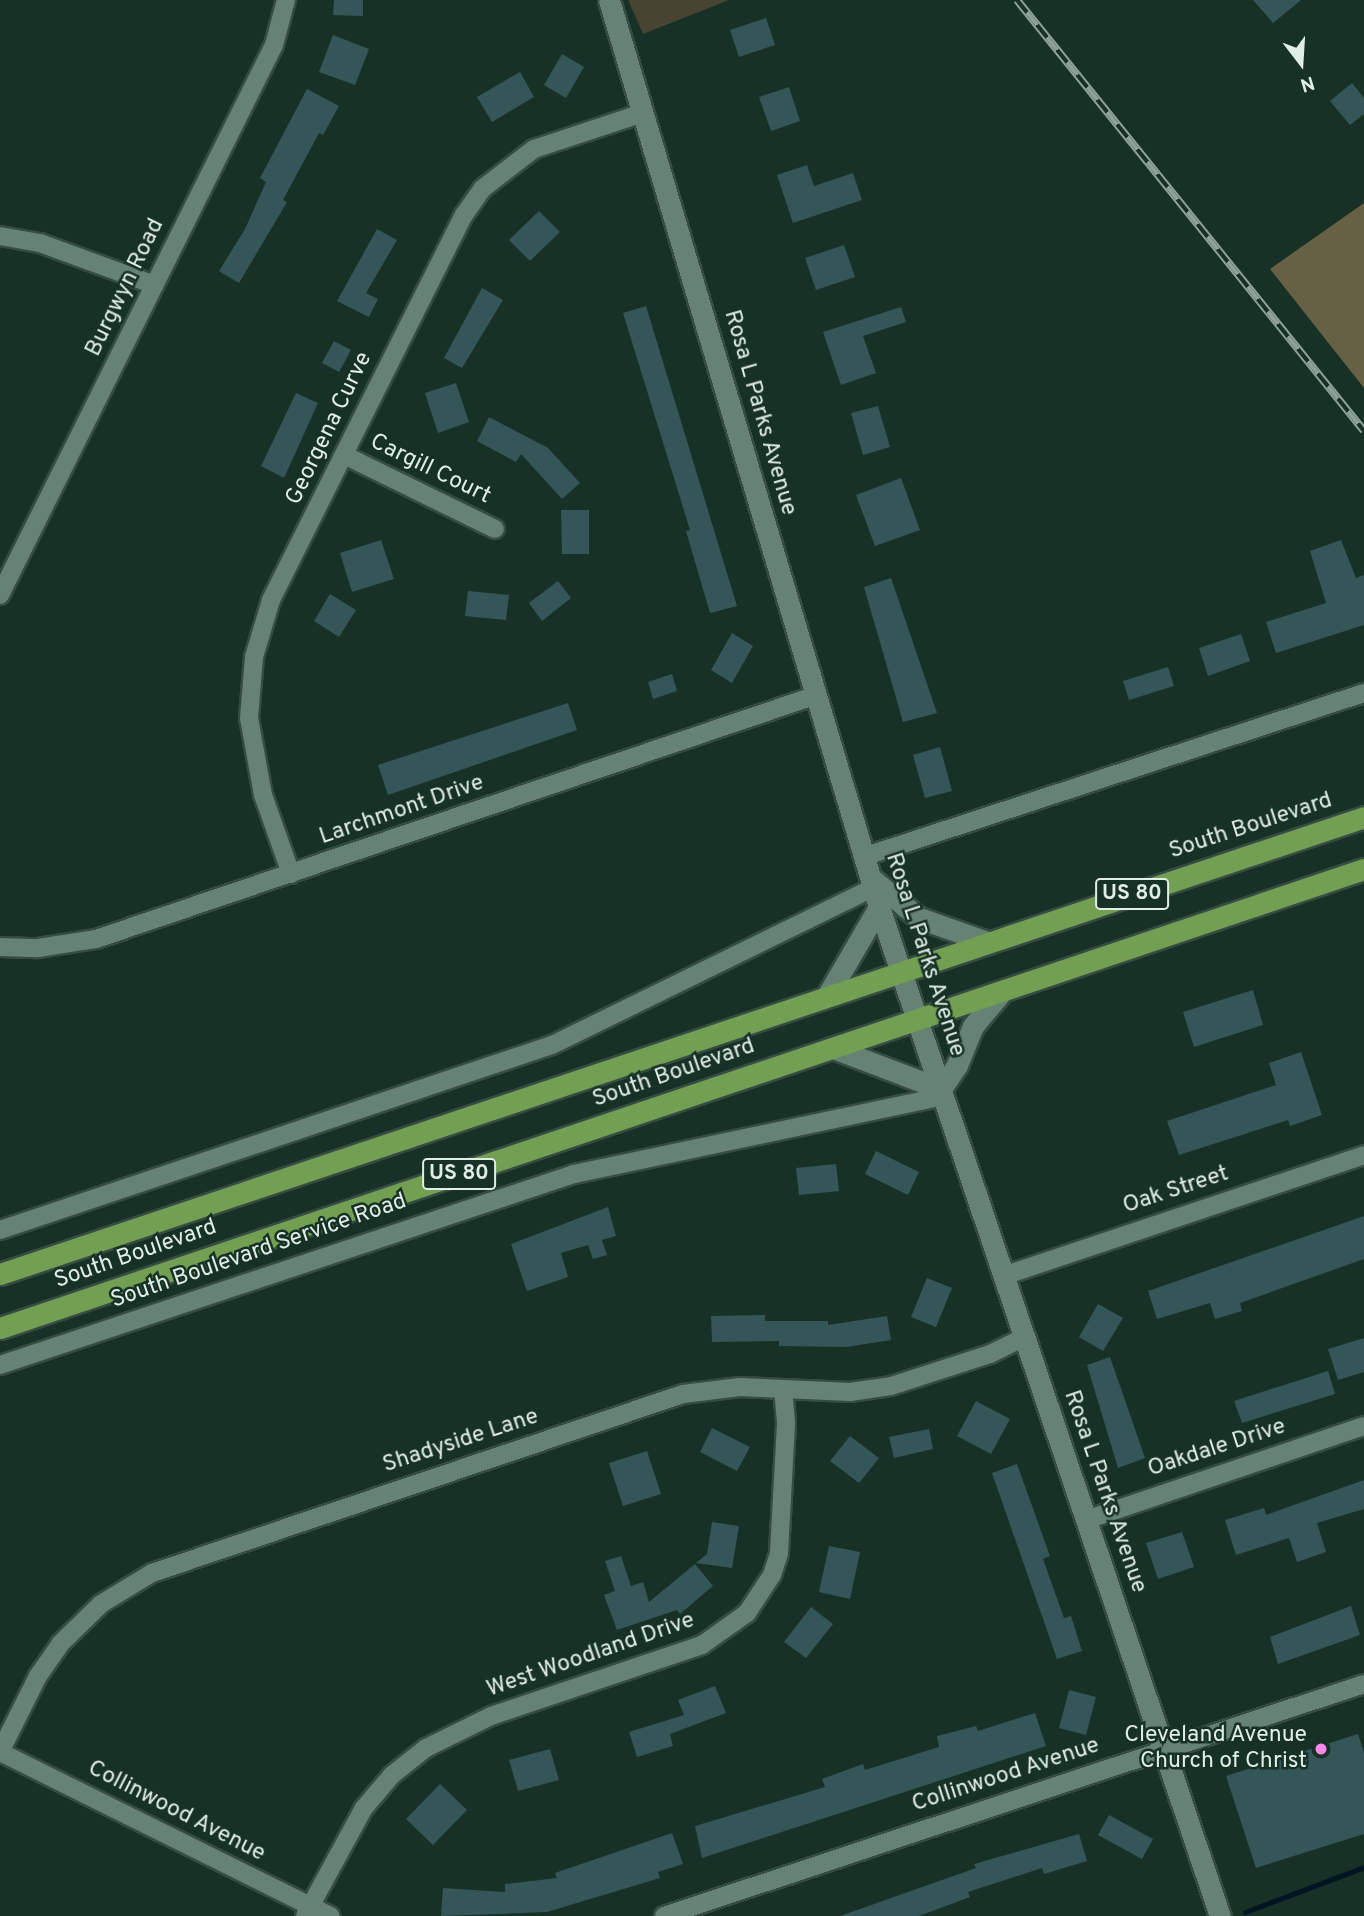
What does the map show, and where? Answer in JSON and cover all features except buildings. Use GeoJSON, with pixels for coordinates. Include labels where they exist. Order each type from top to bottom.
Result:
{"type":"FeatureCollection","features":[{"type":"Feature","properties":{"kind":"highway","name":"South Boulevard"},"geometry":{"type":"LineString","coordinates":[[0,1274],[1364,817]]}},
{"type":"Feature","properties":{"kind":"highway","name":"South Boulevard"},"geometry":{"type":"LineString","coordinates":[[0,1328],[832,1048],[999,995],[1364,869]]}},
{"type":"Feature","properties":{"kind":"street","name":"Burgwyn Road"},"geometry":{"type":"LineString","coordinates":[[0,596],[274,45],[286,0]]}},
{"type":"Feature","properties":{"kind":"street","name":"Rosa L Parks Avenue"},"geometry":{"type":"LineString","coordinates":[[609,0],[871,882],[1220,1916]]}},
{"type":"Feature","properties":{"kind":"street","name":"Georgena Curve"},"geometry":{"type":"LineString","coordinates":[[291,874],[253,760],[250,679],[271,600],[464,215],[482,189],[534,149],[643,113]]}},
{"type":"Feature","properties":{"kind":"street"},"geometry":{"type":"LineString","coordinates":[[0,236],[40,243],[120,276],[155,285]]}},
{"type":"Feature","properties":{"kind":"street","name":"Cargill Court"},"geometry":{"type":"LineString","coordinates":[[344,455],[495,529]]}},
{"type":"Feature","properties":{"kind":"street"},"geometry":{"type":"LineString","coordinates":[[0,1230],[552,1045],[871,882],[1364,693]]}},
{"type":"Feature","properties":{"kind":"street","name":"Larchmont Drive"},"geometry":{"type":"LineString","coordinates":[[0,947],[38,948],[96,939],[814,696]]}},
{"type":"Feature","properties":{"kind":"street"},"geometry":{"type":"LineString","coordinates":[[871,882],[919,918],[987,942]]}},
{"type":"Feature","properties":{"kind":"street"},"geometry":{"type":"LineString","coordinates":[[827,996],[846,970],[871,882]]}},
{"type":"Feature","properties":{"kind":"street"},"geometry":{"type":"LineString","coordinates":[[832,1048],[942,1092],[973,1026],[999,995]]}},
{"type":"Feature","properties":{"kind":"street","name":"South Boulevard Service Road"},"geometry":{"type":"LineString","coordinates":[[0,1365],[574,1174],[942,1092]]}},
{"type":"Feature","properties":{"kind":"street","name":"Oak Street"},"geometry":{"type":"LineString","coordinates":[[1003,1276],[1364,1155]]}},
{"type":"Feature","properties":{"kind":"street","name":"Shadyside Lane"},"geometry":{"type":"LineString","coordinates":[[0,1752],[38,1676],[60,1644],[102,1604],[152,1573],[682,1394],[740,1387],[850,1392],[891,1386],[990,1354],[1023,1338]]}},
{"type":"Feature","properties":{"kind":"street","name":"West Woodland Drive"},"geometry":{"type":"LineString","coordinates":[[307,1911],[364,1808],[392,1775],[426,1748],[491,1716],[702,1645],[747,1613],[772,1575],[779,1553],[786,1422],[783,1390]]}},
{"type":"Feature","properties":{"kind":"street","name":"Oakdale Drive"},"geometry":{"type":"LineString","coordinates":[[1086,1520],[1364,1426]]}},
{"type":"Feature","properties":{"kind":"street","name":"Collinwood Avenue"},"geometry":{"type":"LineString","coordinates":[[664,1916],[1364,1684]]}},
{"type":"Feature","properties":{"kind":"street","name":"Collinwood Avenue"},"geometry":{"type":"LineString","coordinates":[[0,1752],[307,1911],[330,1916]]}},
{"type":"Feature","properties":{"kind":"shaded area"},"geometry":{"type":"Polygon","coordinates":[[[628,0],[729,0],[643,34],[628,0]]]}},
{"type":"Feature","properties":{"kind":"shaded area"},"geometry":{"type":"Polygon","coordinates":[[[1364,203],[1364,388],[1270,269],[1364,203]]]}},
{"type":"Feature","properties":{"kind":"waterway"},"geometry":{"type":"LineString","coordinates":[[1245,1912],[1364,1867]]}},
{"type":"Feature","properties":{"kind":"railway"},"geometry":{"type":"LineString","coordinates":[[1017,0],[1364,431]]}},
{"type":"Feature","properties":{"kind":"place","name":"Cleveland Avenue Church of Christ"},"geometry":{"type":"Point","coordinates":[1321,1749]}}]}
